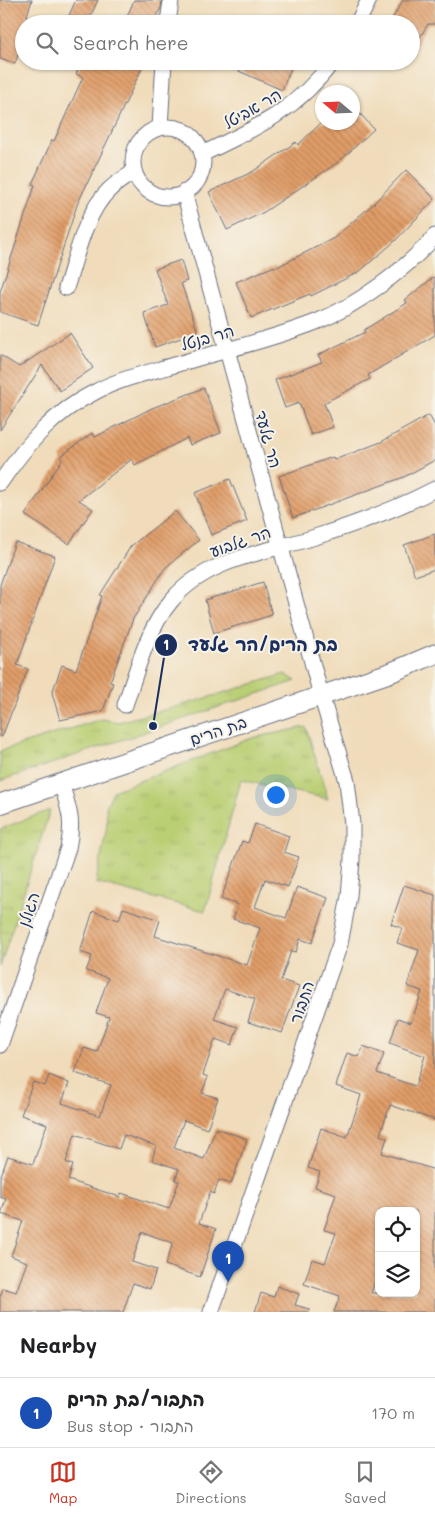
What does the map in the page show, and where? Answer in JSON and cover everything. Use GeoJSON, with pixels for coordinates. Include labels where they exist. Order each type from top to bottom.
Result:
{"type":"FeatureCollection","features":[{"type":"Feature","properties":{"kind":"street"},"geometry":{"type":"LineString","coordinates":[[169,15],[171,0]]}},
{"type":"Feature","properties":{"kind":"street"},"geometry":{"type":"LineString","coordinates":[[362,15],[369,0]]}},
{"type":"Feature","properties":{"kind":"street"},"geometry":{"type":"LineString","coordinates":[[160,127],[163,70]]}},
{"type":"Feature","properties":{"kind":"street","name":"הר אביטל"},"geometry":{"type":"LineString","coordinates":[[202,154],[269,121],[295,103],[326,70]]}},
{"type":"Feature","properties":{"kind":"street"},"geometry":{"type":"LineString","coordinates":[[160,127],[180,129],[190,135],[198,143],[202,154],[200,176],[184,192],[173,196],[161,196],[149,192],[140,183],[134,172],[134,153],[139,141],[148,132],[160,127]]}},
{"type":"Feature","properties":{"kind":"street"},"geometry":{"type":"LineString","coordinates":[[66,288],[85,229],[95,209],[109,190],[134,172]]}},
{"type":"Feature","properties":{"kind":"street","name":"הר גלעד"},"geometry":{"type":"LineString","coordinates":[[184,192],[321,695]]}},
{"type":"Feature","properties":{"kind":"street","name":"הר בנטל"},"geometry":{"type":"LineString","coordinates":[[0,483],[39,433],[64,411],[94,392],[132,377],[276,336],[317,322],[378,286],[404,267],[435,236]]}},
{"type":"Feature","properties":{"kind":"street","name":"הר גלבוע"},"geometry":{"type":"LineString","coordinates":[[125,705],[145,648],[157,621],[170,601],[189,582],[212,568],[354,524],[435,489]]}},
{"type":"Feature","properties":{"kind":"street","name":"בת הרים"},"geometry":{"type":"LineString","coordinates":[[0,804],[392,672],[435,654]]}},
{"type":"Feature","properties":{"kind":"street","name":"התבור"},"geometry":{"type":"LineString","coordinates":[[211,1312],[340,944],[349,896],[352,824],[347,781],[321,695]]}},
{"type":"Feature","properties":{"kind":"street","name":"הגולן"},"geometry":{"type":"LineString","coordinates":[[0,1045],[68,848],[72,831],[69,809],[61,783]]}},
{"type":"Feature","properties":{"kind":"green space"},"geometry":{"type":"Polygon","coordinates":[[[285,674],[296,681],[0,781],[0,751],[102,719],[118,722],[190,703],[285,674]]]}},
{"type":"Feature","properties":{"kind":"green space"},"geometry":{"type":"Polygon","coordinates":[[[306,727],[328,799],[241,780],[205,911],[96,883],[107,826],[106,807],[113,791],[252,738],[306,727]]]}},
{"type":"Feature","properties":{"kind":"green space"},"geometry":{"type":"Polygon","coordinates":[[[50,810],[0,967],[0,829],[50,810]]]}},
{"type":"Feature","properties":{"kind":"building"},"geometry":{"type":"Polygon","coordinates":[[[0,0],[32,0],[27,15],[15,15],[15,64],[0,59],[0,0]]]}},
{"type":"Feature","properties":{"kind":"building"},"geometry":{"type":"Polygon","coordinates":[[[76,0],[98,0],[91,15],[69,15],[76,0]]]}},
{"type":"Feature","properties":{"kind":"building"},"geometry":{"type":"Polygon","coordinates":[[[134,0],[162,0],[158,15],[128,15],[134,0]]]}},
{"type":"Feature","properties":{"kind":"building"},"geometry":{"type":"Polygon","coordinates":[[[403,0],[435,0],[435,24],[428,24],[420,37],[420,15],[394,15],[403,0]]]}},
{"type":"Feature","properties":{"kind":"building"},"geometry":{"type":"Polygon","coordinates":[[[78,70],[141,70],[77,205],[38,325],[0,312],[0,292],[35,185],[32,184],[83,77],[76,74],[78,70]]]}},
{"type":"Feature","properties":{"kind":"building"},"geometry":{"type":"Polygon","coordinates":[[[236,70],[290,70],[282,90],[236,70]]]}},
{"type":"Feature","properties":{"kind":"building"},"geometry":{"type":"Polygon","coordinates":[[[360,114],[374,129],[340,161],[264,212],[227,230],[209,192],[252,172],[296,142],[298,145],[315,129],[360,130],[360,114]]]}},
{"type":"Feature","properties":{"kind":"building"},"geometry":{"type":"Polygon","coordinates":[[[406,170],[435,199],[394,242],[359,272],[311,296],[310,294],[251,318],[236,282],[275,266],[275,268],[334,238],[373,204],[406,170]]]}},
{"type":"Feature","properties":{"kind":"building"},"geometry":{"type":"Polygon","coordinates":[[[181,260],[187,281],[181,283],[198,332],[155,347],[144,313],[168,305],[155,269],[181,260]]]}},
{"type":"Feature","properties":{"kind":"building"},"geometry":{"type":"Polygon","coordinates":[[[435,276],[435,335],[368,375],[370,379],[324,403],[333,427],[311,435],[299,403],[285,408],[275,380],[322,362],[318,355],[365,332],[364,330],[407,303],[405,300],[435,276]]]}},
{"type":"Feature","properties":{"kind":"building"},"geometry":{"type":"Polygon","coordinates":[[[70,333],[93,368],[60,391],[42,365],[0,430],[0,355],[19,367],[70,333]]]}},
{"type":"Feature","properties":{"kind":"building"},"geometry":{"type":"Polygon","coordinates":[[[204,388],[221,433],[190,445],[187,438],[135,465],[132,459],[79,500],[93,509],[69,544],[25,515],[62,460],[60,457],[92,433],[95,437],[152,408],[204,388]]]}},
{"type":"Feature","properties":{"kind":"building"},"geometry":{"type":"Polygon","coordinates":[[[429,415],[435,426],[435,460],[404,477],[293,518],[279,476],[333,457],[334,460],[381,442],[429,415]]]}},
{"type":"Feature","properties":{"kind":"building"},"geometry":{"type":"Polygon","coordinates":[[[230,479],[247,521],[211,535],[195,493],[230,479]]]}},
{"type":"Feature","properties":{"kind":"building"},"geometry":{"type":"Polygon","coordinates":[[[175,511],[199,540],[165,568],[133,619],[110,682],[113,683],[103,711],[60,720],[52,693],[62,665],[76,670],[102,596],[100,595],[131,546],[175,511]]]}},
{"type":"Feature","properties":{"kind":"building"},"geometry":{"type":"Polygon","coordinates":[[[435,534],[435,569],[415,576],[404,545],[435,534]]]}},
{"type":"Feature","properties":{"kind":"building"},"geometry":{"type":"Polygon","coordinates":[[[15,542],[55,556],[17,665],[28,669],[2,737],[0,736],[0,585],[15,542]]]}},
{"type":"Feature","properties":{"kind":"building"},"geometry":{"type":"Polygon","coordinates":[[[263,582],[272,615],[214,633],[205,600],[263,582]]]}},
{"type":"Feature","properties":{"kind":"building"},"geometry":{"type":"Polygon","coordinates":[[[255,824],[289,836],[284,852],[299,857],[288,887],[265,879],[255,907],[286,918],[297,887],[328,898],[312,943],[300,939],[296,952],[291,951],[281,980],[299,986],[282,1033],[248,1022],[255,999],[225,989],[214,1019],[238,1027],[232,1045],[215,1039],[203,1075],[208,1077],[202,1093],[218,1098],[207,1129],[184,1120],[174,1148],[204,1159],[216,1128],[247,1139],[231,1184],[219,1180],[214,1194],[210,1192],[199,1223],[216,1229],[200,1277],[165,1265],[173,1243],[142,1232],[132,1262],[156,1270],[150,1289],[133,1283],[123,1312],[0,1312],[0,1297],[3,1288],[16,1292],[27,1262],[11,1256],[23,1221],[1,1214],[6,1199],[0,1197],[0,1178],[8,1156],[33,1164],[47,1124],[21,1115],[33,1082],[45,1086],[49,1075],[69,1083],[62,1103],[100,1116],[111,1085],[75,1073],[84,1048],[97,1052],[109,1017],[96,1013],[108,978],[86,971],[92,956],[80,952],[93,911],[119,920],[123,908],[160,920],[155,936],[247,965],[260,928],[233,919],[238,905],[221,899],[242,841],[248,843],[255,824]],[[75,1134],[66,1162],[73,1165],[68,1180],[120,1197],[121,1193],[169,1209],[179,1181],[175,1180],[179,1169],[152,1160],[156,1146],[124,1135],[119,1149],[75,1134]]]}},
{"type":"Feature","properties":{"kind":"building"},"geometry":{"type":"Polygon","coordinates":[[[404,885],[435,895],[435,1120],[390,1105],[380,1135],[387,1138],[382,1153],[435,1170],[435,1312],[334,1312],[340,1296],[304,1284],[312,1259],[325,1263],[336,1233],[324,1230],[336,1194],[315,1187],[320,1172],[308,1168],[321,1128],[347,1137],[358,1105],[361,1095],[336,1086],[347,1053],[359,1057],[363,1046],[384,1054],[377,1073],[415,1086],[425,1056],[390,1043],[398,1018],[411,1023],[422,991],[407,986],[419,950],[397,943],[402,928],[391,924],[404,885]]]}},
{"type":"Feature","properties":{"kind":"building"},"geometry":{"type":"Polygon","coordinates":[[[277,1286],[299,1294],[295,1305],[309,1309],[309,1312],[255,1312],[261,1293],[274,1297],[277,1286]]]}},
{"type":"Feature","properties":{"kind":"place","name":"בת הרים/הר גלעד"},"geometry":{"type":"Point","coordinates":[153,726]}},
{"type":"Feature","properties":{"kind":"place","name":"התבור/בת הרים"},"geometry":{"type":"Point","coordinates":[228,1282]}}]}
